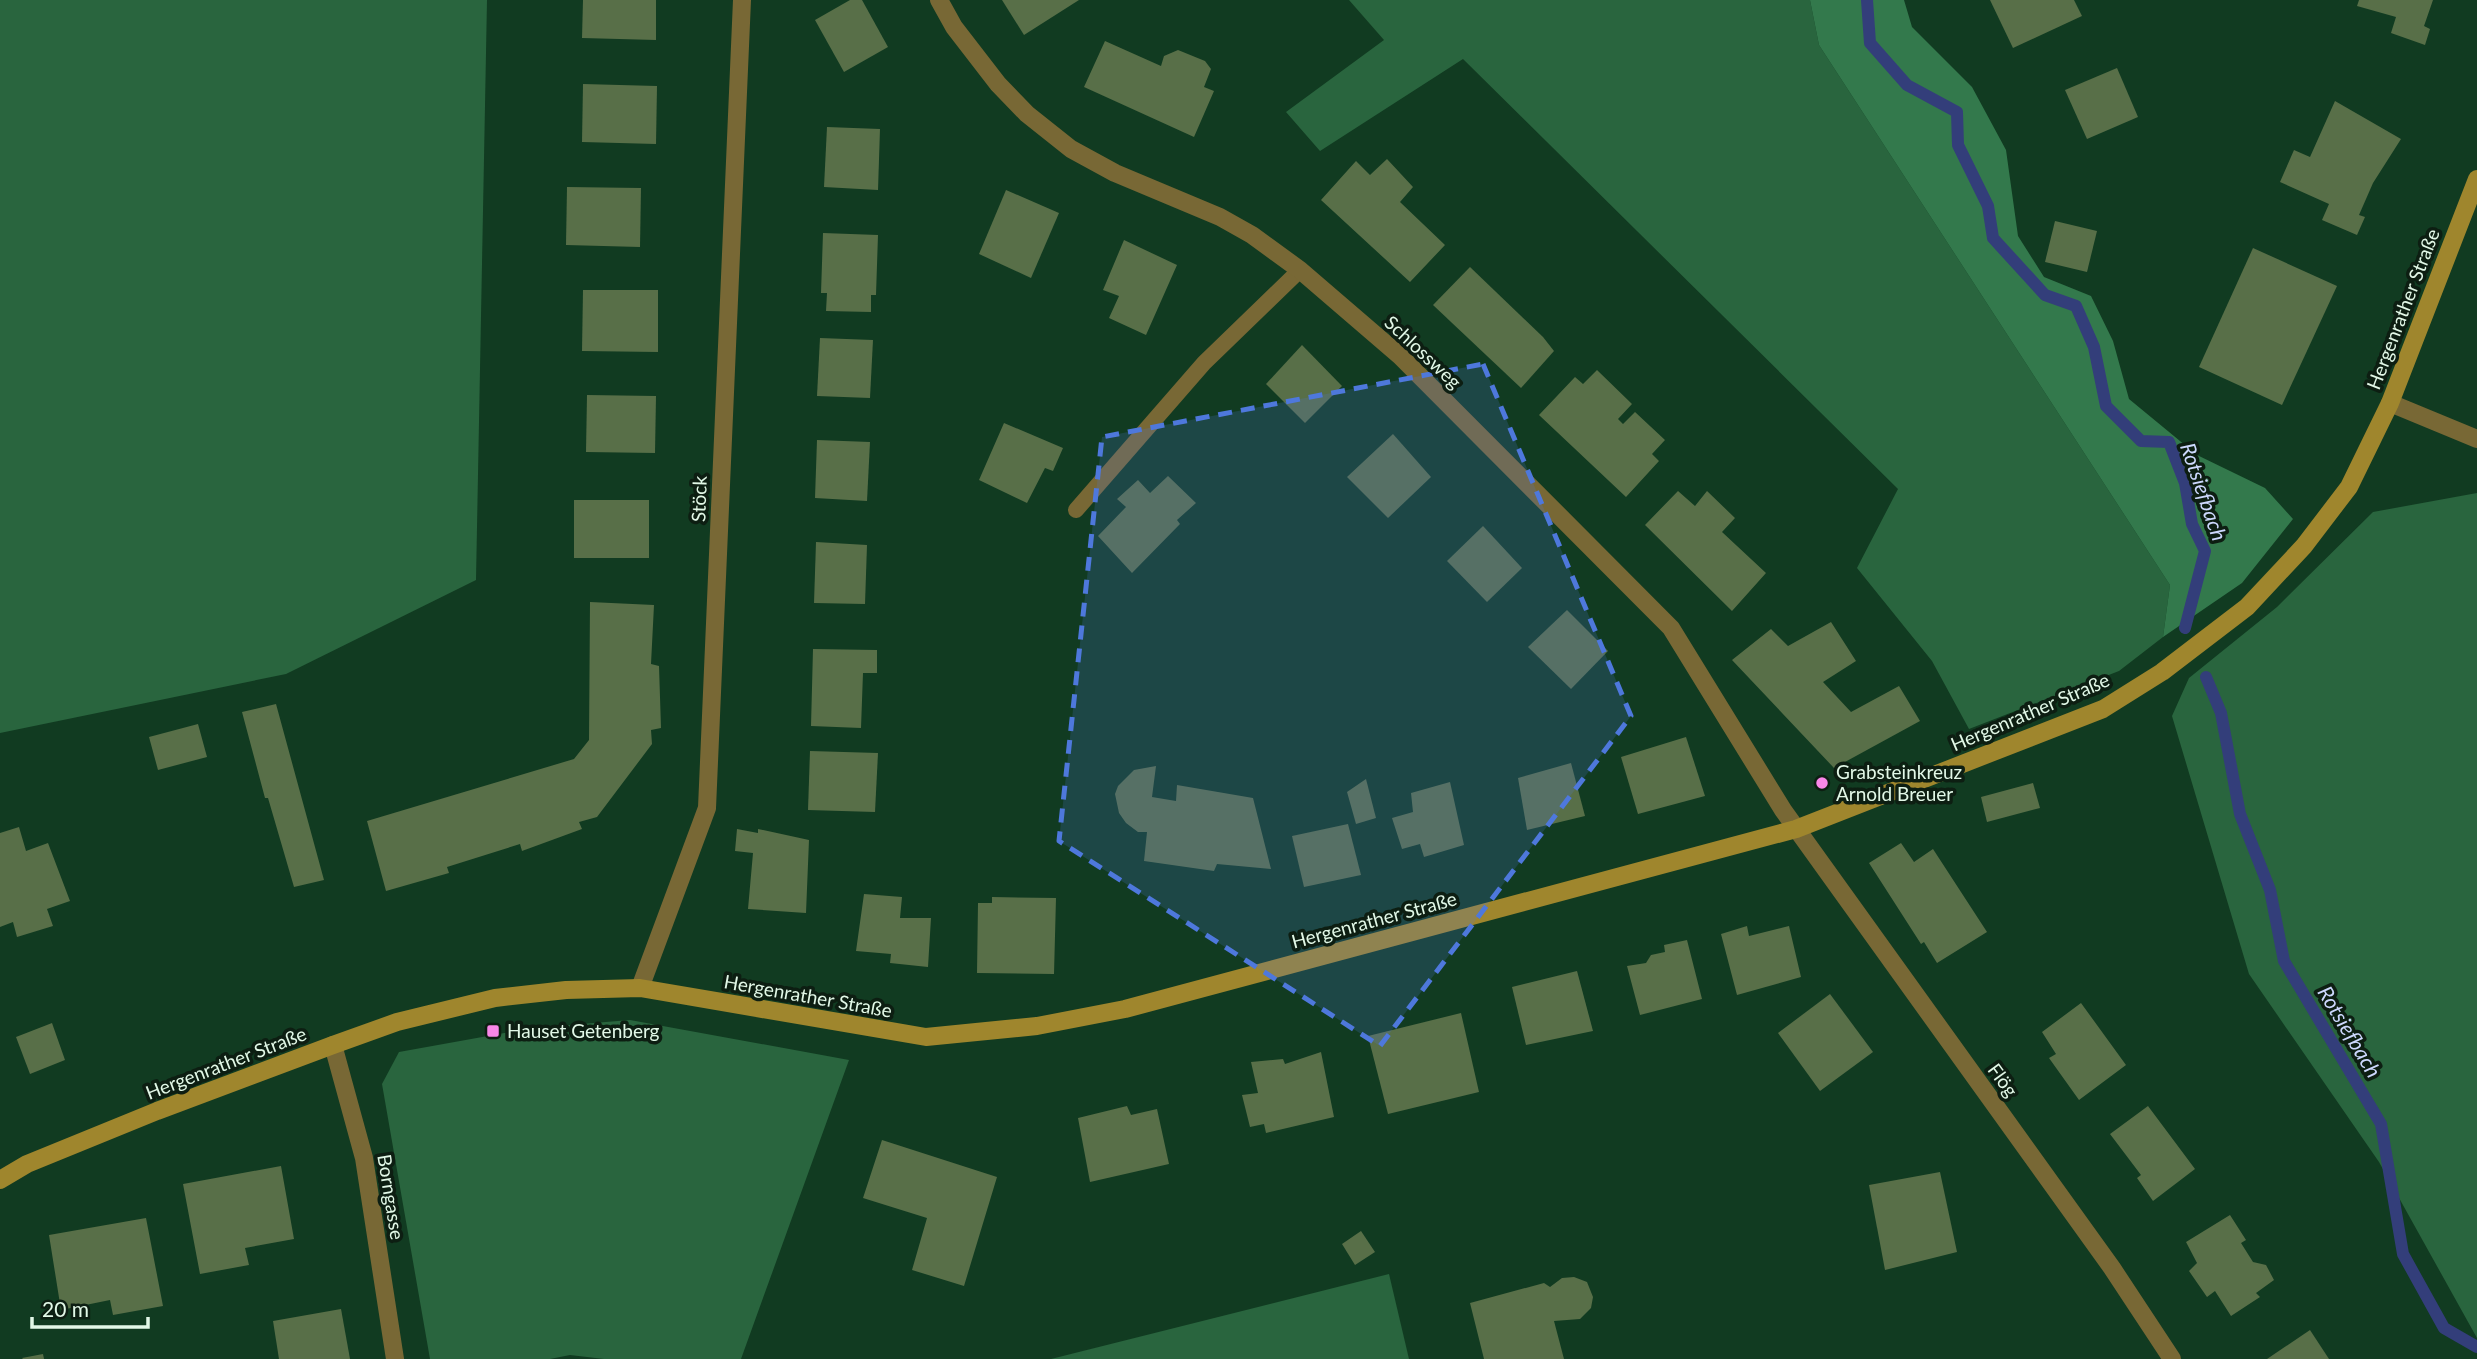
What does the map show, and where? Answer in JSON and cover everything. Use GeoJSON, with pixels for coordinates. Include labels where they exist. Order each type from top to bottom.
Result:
{"type":"FeatureCollection","features":[{"type":"Feature","properties":{"kind":"street","name":"Stöck"},"geometry":{"type":"LineString","coordinates":[[640,988],[707,808],[742,0]]}},
{"type":"Feature","properties":{"kind":"street","name":"Schlossweg"},"geometry":{"type":"LineString","coordinates":[[939,0],[954,27],[998,84],[1027,114],[1071,149],[1115,173],[1220,217],[1252,235],[1300,271],[1400,356],[1671,628],[1796,829]]}},
{"type":"Feature","properties":{"kind":"street","name":"Hergenrather Straße"},"geometry":{"type":"LineString","coordinates":[[0,1180],[27,1164],[145,1116],[333,1045],[397,1022],[495,998],[566,990],[640,988],[926,1037],[1037,1026],[1125,1009],[1724,846],[1796,829],[2103,709],[2162,672],[2247,607],[2304,546],[2349,486],[2389,403],[2477,179]]}},
{"type":"Feature","properties":{"kind":"street"},"geometry":{"type":"LineString","coordinates":[[2389,403],[2477,439]]}},
{"type":"Feature","properties":{"kind":"street","name":"Flög"},"geometry":{"type":"LineString","coordinates":[[1796,829],[2112,1268],[2172,1359]]}},
{"type":"Feature","properties":{"kind":"street","name":"Borngasse"},"geometry":{"type":"LineString","coordinates":[[333,1045],[364,1158],[395,1359]]}},
{"type":"Feature","properties":{"kind":"lane"},"geometry":{"type":"LineString","coordinates":[[1076,510],[1204,363],[1300,271]]}},
{"type":"Feature","properties":{"kind":"highlighted area"},"geometry":{"type":"Polygon","coordinates":[[[1483,364],[1631,716],[1380,1046],[1059,841],[1102,437],[1483,364]]]}},
{"type":"Feature","properties":{"kind":"green space"},"geometry":{"type":"Polygon","coordinates":[[[0,0],[487,0],[476,580],[286,674],[0,733],[0,0]]]}},
{"type":"Feature","properties":{"kind":"green space"},"geometry":{"type":"Polygon","coordinates":[[[1349,0],[1810,0],[1819,45],[2170,585],[2163,637],[2119,671],[1969,729],[1932,661],[1857,568],[1898,489],[1463,59],[1320,151],[1286,112],[1384,40],[1349,0]]]}},
{"type":"Feature","properties":{"kind":"green space"},"geometry":{"type":"Polygon","coordinates":[[[1810,0],[1904,0],[1912,27],[1972,87],[2006,150],[2018,236],[2044,277],[2091,296],[2113,341],[2129,399],[2197,455],[2265,488],[2293,519],[2242,583],[2163,637],[2170,585],[1819,45],[1810,0]]]}},
{"type":"Feature","properties":{"kind":"green space"},"geometry":{"type":"Polygon","coordinates":[[[2477,493],[2477,1338],[2379,1162],[2249,974],[2172,716],[2189,678],[2277,607],[2373,512],[2477,493]]]}},
{"type":"Feature","properties":{"kind":"green space"},"geometry":{"type":"Polygon","coordinates":[[[630,1020],[849,1060],[741,1359],[604,1359],[570,1355],[550,1359],[430,1359],[382,1084],[399,1052],[533,1028],[630,1020]]]}},
{"type":"Feature","properties":{"kind":"green space"},"geometry":{"type":"Polygon","coordinates":[[[1389,1274],[1409,1359],[1051,1359],[1389,1274]]]}},
{"type":"Feature","properties":{"kind":"building"},"geometry":{"type":"Polygon","coordinates":[[[583,0],[656,0],[656,40],[582,38],[583,0]]]}},
{"type":"Feature","properties":{"kind":"building"},"geometry":{"type":"Polygon","coordinates":[[[850,0],[862,0],[888,47],[844,72],[815,20],[850,0]]]}},
{"type":"Feature","properties":{"kind":"building"},"geometry":{"type":"Polygon","coordinates":[[[1002,0],[1079,0],[1024,35],[1002,0]]]}},
{"type":"Feature","properties":{"kind":"building"},"geometry":{"type":"Polygon","coordinates":[[[1990,0],[2074,0],[2082,16],[2013,48],[1990,0]]]}},
{"type":"Feature","properties":{"kind":"building"},"geometry":{"type":"Polygon","coordinates":[[[2359,0],[2433,0],[2424,26],[2430,29],[2425,45],[2391,33],[2396,17],[2357,6],[2359,0]]]}},
{"type":"Feature","properties":{"kind":"building"},"geometry":{"type":"Polygon","coordinates":[[[1105,41],[1161,66],[1164,56],[1178,50],[1205,61],[1211,69],[1204,87],[1214,91],[1194,137],[1084,87],[1105,41]]]}},
{"type":"Feature","properties":{"kind":"building"},"geometry":{"type":"Polygon","coordinates":[[[2117,68],[2138,117],[2087,139],[2065,90],[2117,68]]]}},
{"type":"Feature","properties":{"kind":"building"},"geometry":{"type":"Polygon","coordinates":[[[583,84],[657,86],[656,144],[582,142],[583,84]]]}},
{"type":"Feature","properties":{"kind":"building"},"geometry":{"type":"Polygon","coordinates":[[[2335,101],[2401,139],[2373,183],[2359,215],[2365,217],[2357,235],[2322,220],[2329,204],[2280,182],[2294,150],[2310,157],[2335,101]]]}},
{"type":"Feature","properties":{"kind":"building"},"geometry":{"type":"Polygon","coordinates":[[[827,127],[880,129],[878,190],[824,187],[827,127]]]}},
{"type":"Feature","properties":{"kind":"building"},"geometry":{"type":"Polygon","coordinates":[[[1387,159],[1413,187],[1400,202],[1445,245],[1410,282],[1321,200],[1356,161],[1370,175],[1387,159]]]}},
{"type":"Feature","properties":{"kind":"building"},"geometry":{"type":"Polygon","coordinates":[[[567,187],[641,188],[640,247],[566,245],[567,187]]]}},
{"type":"Feature","properties":{"kind":"building"},"geometry":{"type":"Polygon","coordinates":[[[1006,190],[1059,213],[1031,278],[979,254],[1006,190]]]}},
{"type":"Feature","properties":{"kind":"building"},"geometry":{"type":"Polygon","coordinates":[[[2055,221],[2097,231],[2087,272],[2045,262],[2055,221]]]}},
{"type":"Feature","properties":{"kind":"building"},"geometry":{"type":"Polygon","coordinates":[[[823,233],[878,235],[876,295],[871,295],[871,312],[826,311],[827,293],[821,293],[823,233]]]}},
{"type":"Feature","properties":{"kind":"building"},"geometry":{"type":"Polygon","coordinates":[[[1124,240],[1177,265],[1146,335],[1109,318],[1119,296],[1103,290],[1124,240]]]}},
{"type":"Feature","properties":{"kind":"building"},"geometry":{"type":"Polygon","coordinates":[[[2253,248],[2337,286],[2282,405],[2199,367],[2253,248]]]}},
{"type":"Feature","properties":{"kind":"building"},"geometry":{"type":"Polygon","coordinates":[[[1470,267],[1543,337],[1554,351],[1521,388],[1433,305],[1470,267]]]}},
{"type":"Feature","properties":{"kind":"building"},"geometry":{"type":"Polygon","coordinates":[[[583,290],[658,290],[658,352],[582,351],[583,290]]]}},
{"type":"Feature","properties":{"kind":"building"},"geometry":{"type":"Polygon","coordinates":[[[820,338],[873,340],[870,398],[817,396],[820,338]]]}},
{"type":"Feature","properties":{"kind":"building"},"geometry":{"type":"Polygon","coordinates":[[[1302,345],[1342,386],[1305,423],[1266,384],[1302,345]]]}},
{"type":"Feature","properties":{"kind":"building"},"geometry":{"type":"Polygon","coordinates":[[[1597,370],[1632,404],[1618,419],[1623,424],[1635,412],[1665,440],[1652,454],[1659,461],[1626,497],[1539,415],[1575,377],[1583,384],[1597,370]]]}},
{"type":"Feature","properties":{"kind":"building"},"geometry":{"type":"Polygon","coordinates":[[[587,395],[656,396],[655,453],[586,452],[587,395]]]}},
{"type":"Feature","properties":{"kind":"building"},"geometry":{"type":"Polygon","coordinates":[[[1004,423],[1063,448],[1053,471],[1045,468],[1027,503],[979,480],[1004,423]]]}},
{"type":"Feature","properties":{"kind":"building"},"geometry":{"type":"Polygon","coordinates":[[[1393,434],[1431,477],[1388,518],[1347,477],[1393,434]]]}},
{"type":"Feature","properties":{"kind":"building"},"geometry":{"type":"Polygon","coordinates":[[[817,440],[870,442],[867,501],[815,498],[817,440]]]}},
{"type":"Feature","properties":{"kind":"building"},"geometry":{"type":"Polygon","coordinates":[[[1168,476],[1196,503],[1177,520],[1180,524],[1132,573],[1098,536],[1126,507],[1117,499],[1138,480],[1150,493],[1168,476]]]}},
{"type":"Feature","properties":{"kind":"building"},"geometry":{"type":"Polygon","coordinates":[[[1678,491],[1695,506],[1707,491],[1735,518],[1722,532],[1766,573],[1732,611],[1645,525],[1678,491]]]}},
{"type":"Feature","properties":{"kind":"building"},"geometry":{"type":"Polygon","coordinates":[[[574,500],[649,500],[649,558],[574,558],[574,500]]]}},
{"type":"Feature","properties":{"kind":"building"},"geometry":{"type":"Polygon","coordinates":[[[1483,526],[1522,568],[1487,602],[1447,561],[1483,526]]]}},
{"type":"Feature","properties":{"kind":"building"},"geometry":{"type":"Polygon","coordinates":[[[816,542],[867,545],[865,604],[814,603],[816,542]]]}},
{"type":"Feature","properties":{"kind":"building"},"geometry":{"type":"Polygon","coordinates":[[[590,602],[654,605],[651,664],[659,666],[661,728],[651,730],[652,744],[597,817],[579,822],[582,829],[522,851],[520,844],[447,867],[449,873],[386,891],[367,821],[574,759],[589,740],[590,602]]]}},
{"type":"Feature","properties":{"kind":"building"},"geometry":{"type":"Polygon","coordinates":[[[1567,610],[1608,651],[1571,689],[1528,647],[1567,610]]]}},
{"type":"Feature","properties":{"kind":"building"},"geometry":{"type":"Polygon","coordinates":[[[1831,622],[1856,661],[1823,682],[1851,712],[1899,686],[1920,721],[1834,768],[1732,660],[1771,629],[1788,646],[1831,622]]]}},
{"type":"Feature","properties":{"kind":"building"},"geometry":{"type":"Polygon","coordinates":[[[813,649],[877,650],[877,673],[863,673],[861,728],[811,726],[813,649]]]}},
{"type":"Feature","properties":{"kind":"building"},"geometry":{"type":"Polygon","coordinates":[[[276,704],[324,880],[294,887],[268,798],[265,798],[242,712],[276,704]]]}},
{"type":"Feature","properties":{"kind":"building"},"geometry":{"type":"Polygon","coordinates":[[[198,724],[207,757],[158,770],[149,737],[198,724]]]}},
{"type":"Feature","properties":{"kind":"building"},"geometry":{"type":"Polygon","coordinates":[[[1686,737],[1705,796],[1638,814],[1621,757],[1686,737]]]}},
{"type":"Feature","properties":{"kind":"building"},"geometry":{"type":"Polygon","coordinates":[[[810,751],[878,753],[875,812],[808,810],[810,751]]]}},
{"type":"Feature","properties":{"kind":"building"},"geometry":{"type":"Polygon","coordinates":[[[1571,763],[1585,816],[1527,830],[1518,778],[1571,763]]]}},
{"type":"Feature","properties":{"kind":"building"},"geometry":{"type":"Polygon","coordinates":[[[1156,766],[1152,797],[1176,801],[1177,785],[1253,798],[1271,869],[1217,864],[1214,871],[1144,861],[1147,832],[1138,832],[1126,823],[1119,813],[1115,794],[1118,786],[1134,770],[1156,766]]]}},
{"type":"Feature","properties":{"kind":"building"},"geometry":{"type":"Polygon","coordinates":[[[1366,779],[1376,818],[1356,824],[1347,792],[1366,779]]]}},
{"type":"Feature","properties":{"kind":"building"},"geometry":{"type":"Polygon","coordinates":[[[1450,782],[1464,845],[1424,857],[1420,844],[1402,849],[1392,818],[1413,812],[1411,793],[1450,782]]]}},
{"type":"Feature","properties":{"kind":"building"},"geometry":{"type":"Polygon","coordinates":[[[2033,783],[2040,808],[1987,822],[1981,797],[2033,783]]]}},
{"type":"Feature","properties":{"kind":"building"},"geometry":{"type":"Polygon","coordinates":[[[1348,824],[1361,875],[1304,887],[1292,836],[1348,824]]]}},
{"type":"Feature","properties":{"kind":"building"},"geometry":{"type":"Polygon","coordinates":[[[19,827],[26,851],[48,843],[70,901],[47,909],[53,926],[17,937],[13,922],[0,927],[0,833],[19,827]]]}},
{"type":"Feature","properties":{"kind":"building"},"geometry":{"type":"Polygon","coordinates":[[[737,829],[758,833],[758,829],[809,840],[806,913],[748,909],[753,853],[735,851],[737,829]]]}},
{"type":"Feature","properties":{"kind":"building"},"geometry":{"type":"Polygon","coordinates":[[[1901,843],[1914,862],[1933,849],[1987,932],[1937,963],[1924,942],[1921,944],[1869,863],[1901,843]]]}},
{"type":"Feature","properties":{"kind":"building"},"geometry":{"type":"Polygon","coordinates":[[[864,894],[902,897],[900,918],[931,918],[928,967],[890,963],[891,954],[856,951],[864,894]]]}},
{"type":"Feature","properties":{"kind":"building"},"geometry":{"type":"Polygon","coordinates":[[[992,897],[1056,898],[1054,974],[977,973],[978,903],[992,903],[992,897]]]}},
{"type":"Feature","properties":{"kind":"building"},"geometry":{"type":"Polygon","coordinates":[[[1747,926],[1749,936],[1789,926],[1801,977],[1737,995],[1721,934],[1747,926]]]}},
{"type":"Feature","properties":{"kind":"building"},"geometry":{"type":"Polygon","coordinates":[[[1687,940],[1702,999],[1640,1015],[1627,966],[1646,963],[1651,955],[1665,952],[1664,945],[1687,940]]]}},
{"type":"Feature","properties":{"kind":"building"},"geometry":{"type":"Polygon","coordinates":[[[1577,971],[1593,1031],[1526,1045],[1512,987],[1577,971]]]}},
{"type":"Feature","properties":{"kind":"building"},"geometry":{"type":"Polygon","coordinates":[[[1830,994],[1873,1052],[1820,1091],[1778,1033],[1830,994]]]}},
{"type":"Feature","properties":{"kind":"building"},"geometry":{"type":"Polygon","coordinates":[[[2081,1003],[2126,1065],[2079,1100],[2049,1058],[2056,1054],[2042,1032],[2081,1003]]]}},
{"type":"Feature","properties":{"kind":"building"},"geometry":{"type":"Polygon","coordinates":[[[1461,1013],[1479,1092],[1388,1114],[1368,1036],[1461,1013]]]}},
{"type":"Feature","properties":{"kind":"building"},"geometry":{"type":"Polygon","coordinates":[[[52,1023],[65,1060],[30,1074],[16,1037],[52,1023]]]}},
{"type":"Feature","properties":{"kind":"building"},"geometry":{"type":"Polygon","coordinates":[[[1321,1052],[1334,1117],[1266,1133],[1264,1124],[1250,1127],[1242,1095],[1258,1093],[1251,1062],[1283,1059],[1285,1064],[1321,1052]]]}},
{"type":"Feature","properties":{"kind":"building"},"geometry":{"type":"Polygon","coordinates":[[[1127,1106],[1131,1115],[1157,1109],[1169,1164],[1090,1182],[1078,1118],[1127,1106]]]}},
{"type":"Feature","properties":{"kind":"building"},"geometry":{"type":"Polygon","coordinates":[[[2148,1106],[2195,1169],[2153,1201],[2137,1178],[2141,1175],[2110,1134],[2148,1106]]]}},
{"type":"Feature","properties":{"kind":"building"},"geometry":{"type":"Polygon","coordinates":[[[882,1140],[997,1177],[964,1286],[912,1270],[927,1218],[863,1198],[882,1140]]]}},
{"type":"Feature","properties":{"kind":"building"},"geometry":{"type":"Polygon","coordinates":[[[281,1166],[294,1239],[245,1248],[249,1265],[200,1274],[183,1184],[281,1166]]]}},
{"type":"Feature","properties":{"kind":"building"},"geometry":{"type":"Polygon","coordinates":[[[1940,1172],[1957,1252],[1885,1270],[1869,1185],[1940,1172]]]}},
{"type":"Feature","properties":{"kind":"building"},"geometry":{"type":"Polygon","coordinates":[[[2230,1215],[2246,1240],[2241,1243],[2253,1262],[2266,1265],[2274,1280],[2256,1293],[2260,1297],[2231,1316],[2215,1291],[2207,1297],[2189,1271],[2197,1263],[2186,1242],[2230,1215]]]}},
{"type":"Feature","properties":{"kind":"building"},"geometry":{"type":"Polygon","coordinates":[[[146,1218],[163,1306],[113,1315],[110,1300],[61,1310],[49,1235],[146,1218]]]}},
{"type":"Feature","properties":{"kind":"building"},"geometry":{"type":"Polygon","coordinates":[[[1361,1231],[1375,1252],[1355,1265],[1342,1244],[1361,1231]]]}},
{"type":"Feature","properties":{"kind":"building"},"geometry":{"type":"Polygon","coordinates":[[[1574,1277],[1587,1282],[1593,1297],[1591,1308],[1580,1319],[1554,1321],[1564,1359],[1484,1359],[1470,1303],[1544,1283],[1550,1287],[1562,1278],[1574,1277]]]}},
{"type":"Feature","properties":{"kind":"building"},"geometry":{"type":"Polygon","coordinates":[[[341,1309],[350,1359],[279,1359],[273,1321],[341,1309]]]}},
{"type":"Feature","properties":{"kind":"building"},"geometry":{"type":"Polygon","coordinates":[[[2310,1330],[2329,1359],[2267,1359],[2310,1330]]]}},
{"type":"Feature","properties":{"kind":"building"},"geometry":{"type":"Polygon","coordinates":[[[43,1354],[44,1359],[22,1358],[43,1354]]]}},
{"type":"Feature","properties":{"kind":"waterway","name":"Rotsiefbach"},"geometry":{"type":"LineString","coordinates":[[1867,0],[1870,43],[1907,85],[1957,112],[1958,145],[1988,206],[1993,238],[2045,295],[2076,306],[2094,347],[2106,406],[2141,441],[2169,442],[2185,483],[2192,524],[2205,551],[2185,628]]}},
{"type":"Feature","properties":{"kind":"waterway","name":"Rotsiefbach"},"geometry":{"type":"LineString","coordinates":[[2206,677],[2221,713],[2240,814],[2270,890],[2284,961],[2381,1124],[2403,1254],[2444,1328],[2477,1347]]}},
{"type":"Feature","properties":{"kind":"place","name":"Grabsteinkreuz Arnold Breuer"},"geometry":{"type":"Point","coordinates":[1822,783]}},
{"type":"Feature","properties":{"kind":"place","name":"Hauset Getenberg"},"geometry":{"type":"Point","coordinates":[493,1031]}}]}
